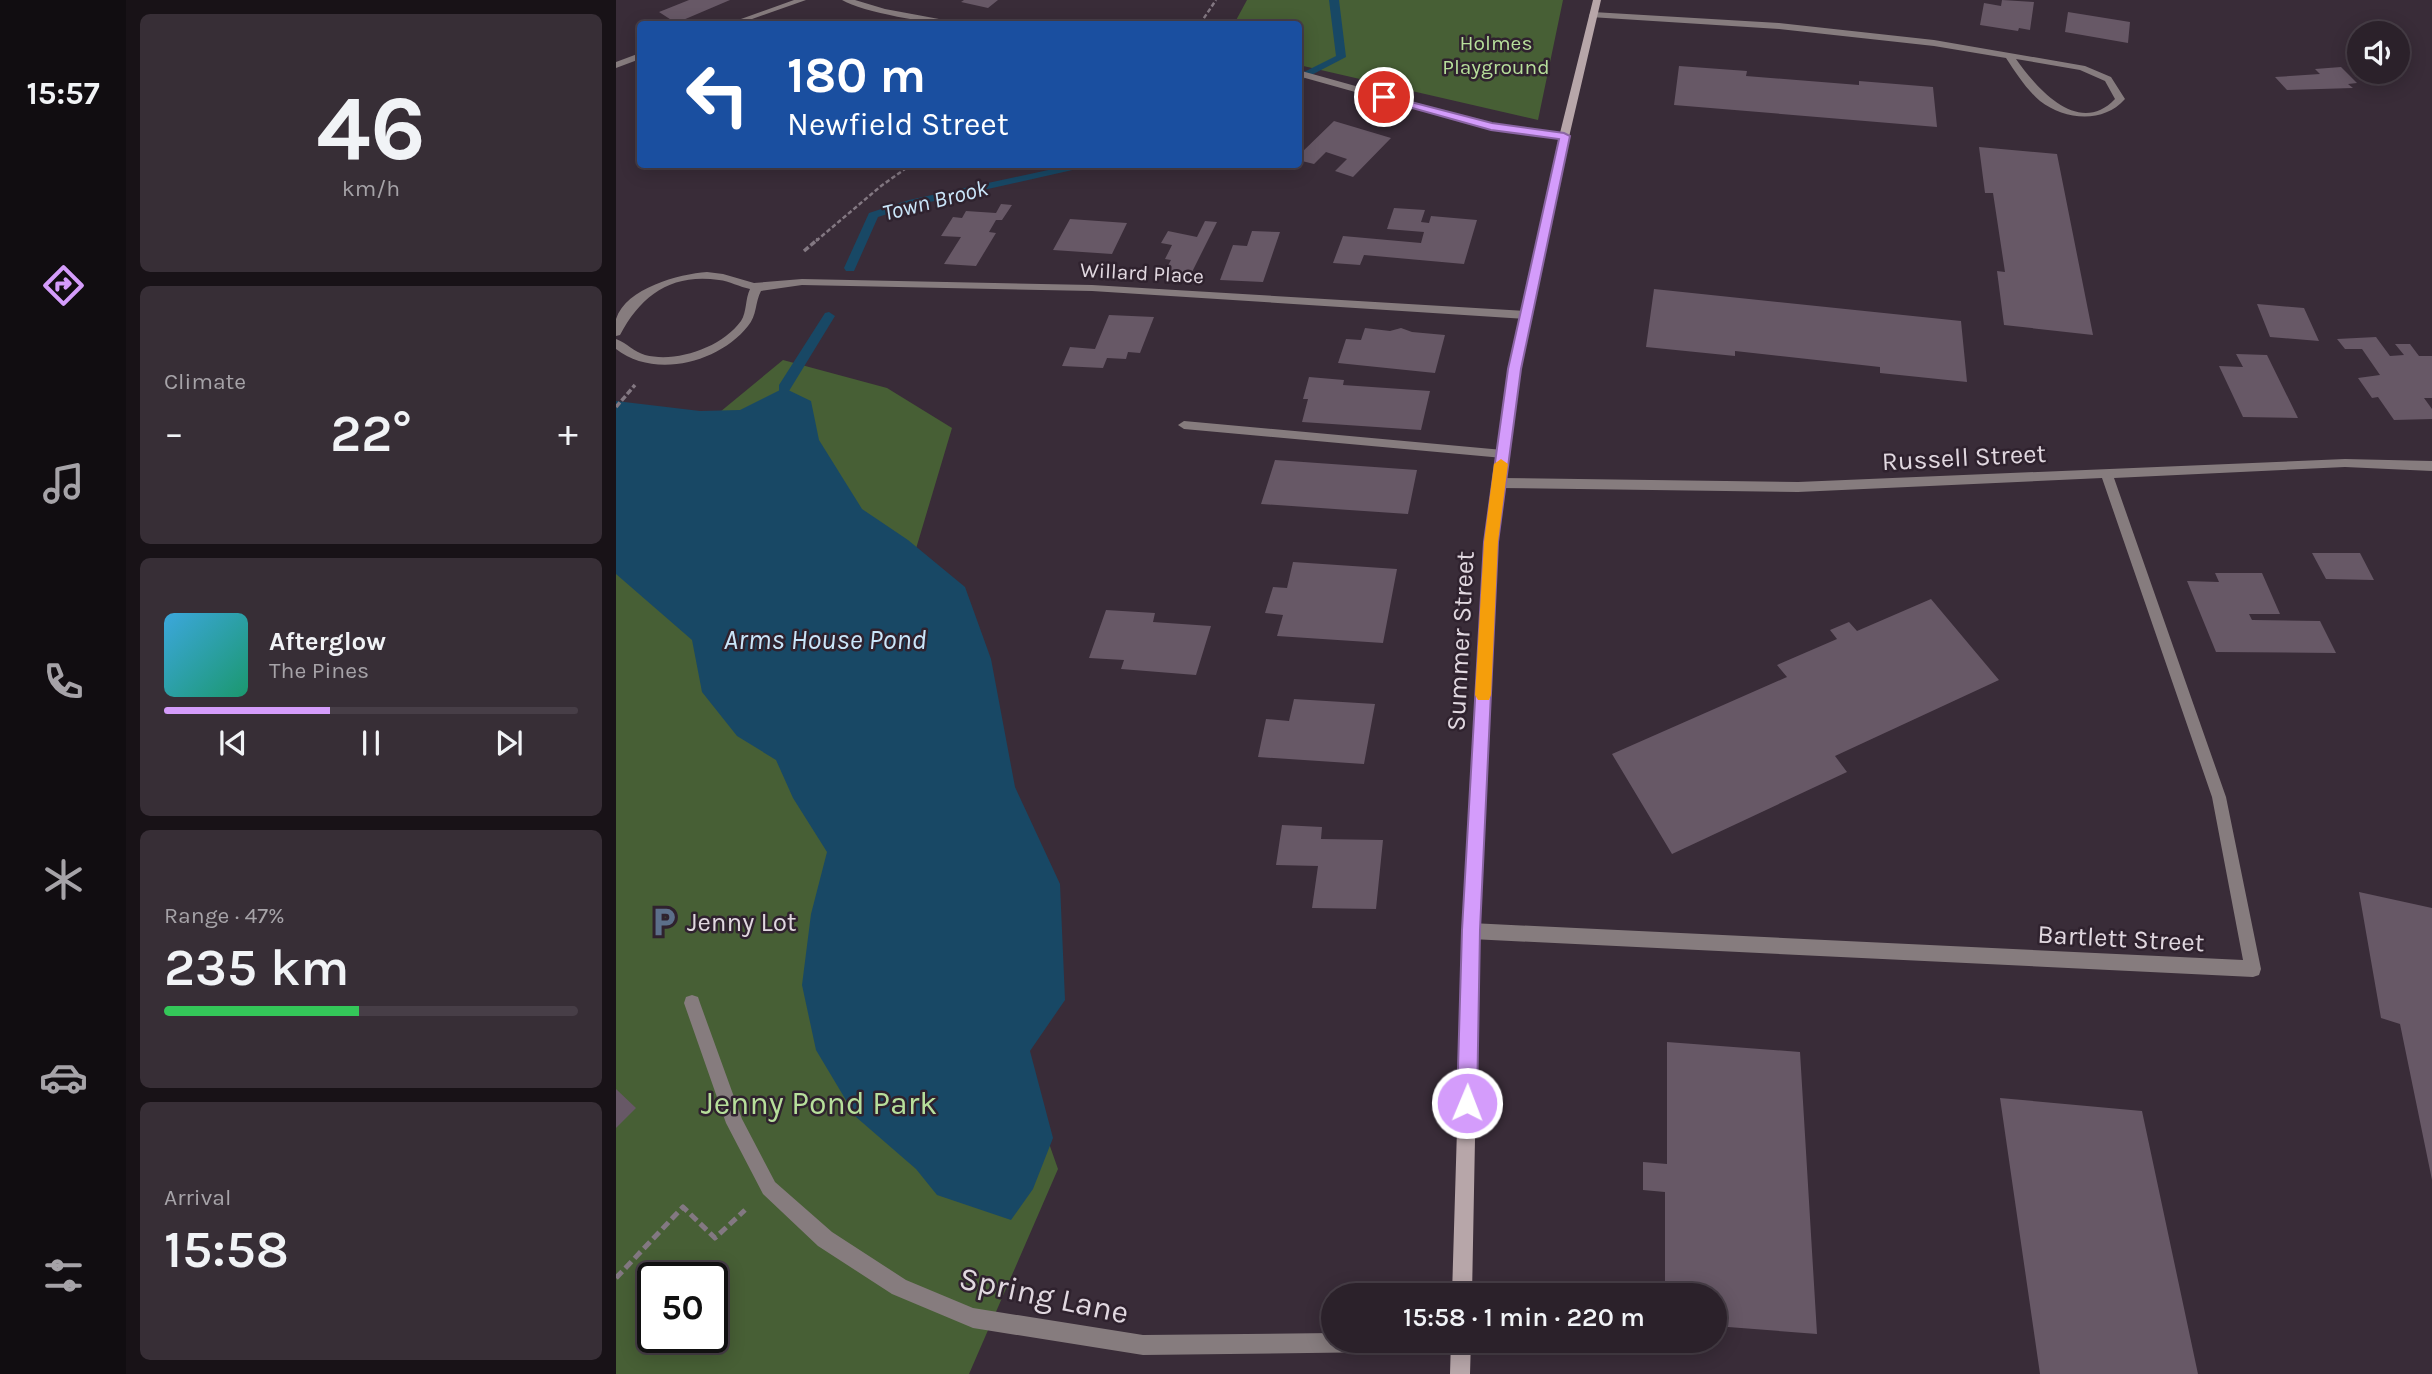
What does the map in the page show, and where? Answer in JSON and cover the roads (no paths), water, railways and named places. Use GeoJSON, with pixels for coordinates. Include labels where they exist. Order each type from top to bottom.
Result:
{"type":"FeatureCollection","features":[{"type":"Feature","properties":{"kind":"main road","name":"Summer Street"},"geometry":{"type":"LineString","coordinates":[[1462,1283],[1471,930],[1491,542],[1515,369],[1564,136],[1597,0]]}},
{"type":"Feature","properties":{"kind":"main road"},"geometry":{"type":"LineString","coordinates":[[1460,1374],[1461,1353]]}},
{"type":"Feature","properties":{"kind":"street"},"geometry":{"type":"LineString","coordinates":[[741,21],[802,0]]}},
{"type":"Feature","properties":{"kind":"street"},"geometry":{"type":"LineString","coordinates":[[846,0],[894,13],[943,21]]}},
{"type":"Feature","properties":{"kind":"street"},"geometry":{"type":"LineString","coordinates":[[1593,15],[1838,31],[2010,57],[2082,68],[2108,79],[2119,92],[2120,99],[2105,111],[2093,114],[2052,105],[2042,99],[2010,57]]}},
{"type":"Feature","properties":{"kind":"street"},"geometry":{"type":"LineString","coordinates":[[616,65],[637,58]]}},
{"type":"Feature","properties":{"kind":"street"},"geometry":{"type":"LineString","coordinates":[[1302,74],[1491,127],[1564,136]]}},
{"type":"Feature","properties":{"kind":"street","name":"Willard Place"},"geometry":{"type":"LineString","coordinates":[[616,332],[632,305],[654,288],[702,275],[721,277],[757,288],[802,282],[1092,288],[1526,315]]}},
{"type":"Feature","properties":{"kind":"street"},"geometry":{"type":"LineString","coordinates":[[616,343],[632,354],[655,360],[680,360],[695,355],[723,342],[744,324],[750,316],[752,293],[757,288]]}},
{"type":"Feature","properties":{"kind":"street"},"geometry":{"type":"LineString","coordinates":[[1184,425],[1503,454]]}},
{"type":"Feature","properties":{"kind":"street","name":"Russell Street"},"geometry":{"type":"LineString","coordinates":[[1499,483],[1798,487],[2346,463],[2432,466]]}},
{"type":"Feature","properties":{"kind":"street","name":"Bartlett Street"},"geometry":{"type":"LineString","coordinates":[[1471,930],[2253,968],[2219,797],[2107,474]]}},
{"type":"Feature","properties":{"kind":"street","name":"Spring Lane"},"geometry":{"type":"LineString","coordinates":[[692,1003],[735,1123],[769,1188],[825,1239],[899,1287],[973,1318],[1143,1345],[1321,1343]]}},
{"type":"Feature","properties":{"kind":"water","name":"Arms House Pond"},"geometry":{"type":"Polygon","coordinates":[[[784,388],[811,401],[819,440],[862,509],[908,540],[965,587],[991,659],[1015,787],[1060,884],[1065,1000],[1030,1051],[1053,1138],[1033,1189],[1011,1220],[937,1195],[916,1169],[856,1117],[816,1050],[802,985],[811,914],[827,852],[793,798],[776,760],[737,736],[702,692],[692,640],[616,574],[616,401],[700,411],[740,410],[784,388]]]}},
{"type":"Feature","properties":{"kind":"waterway","name":"Town Brook"},"geometry":{"type":"LineString","coordinates":[[1302,77],[1341,57],[1334,0]]}},
{"type":"Feature","properties":{"kind":"waterway","name":"Town Brook"},"geometry":{"type":"LineString","coordinates":[[850,268],[873,215],[909,203],[1075,168]]}},
{"type":"Feature","properties":{"kind":"waterway","name":"Town Brook"},"geometry":{"type":"LineString","coordinates":[[784,388],[829,316]]}},
{"type":"Feature","properties":{"kind":"place","name":"Jenny Lot"},"geometry":{"type":"Point","coordinates":[664,922]}},
{"type":"Feature","properties":{"kind":"park label","name":"Holmes Playground"},"geometry":{"type":"Point","coordinates":[1496,55]}},
{"type":"Feature","properties":{"kind":"park label","name":"Jenny Pond Park"},"geometry":{"type":"Point","coordinates":[819,1103]}}]}
